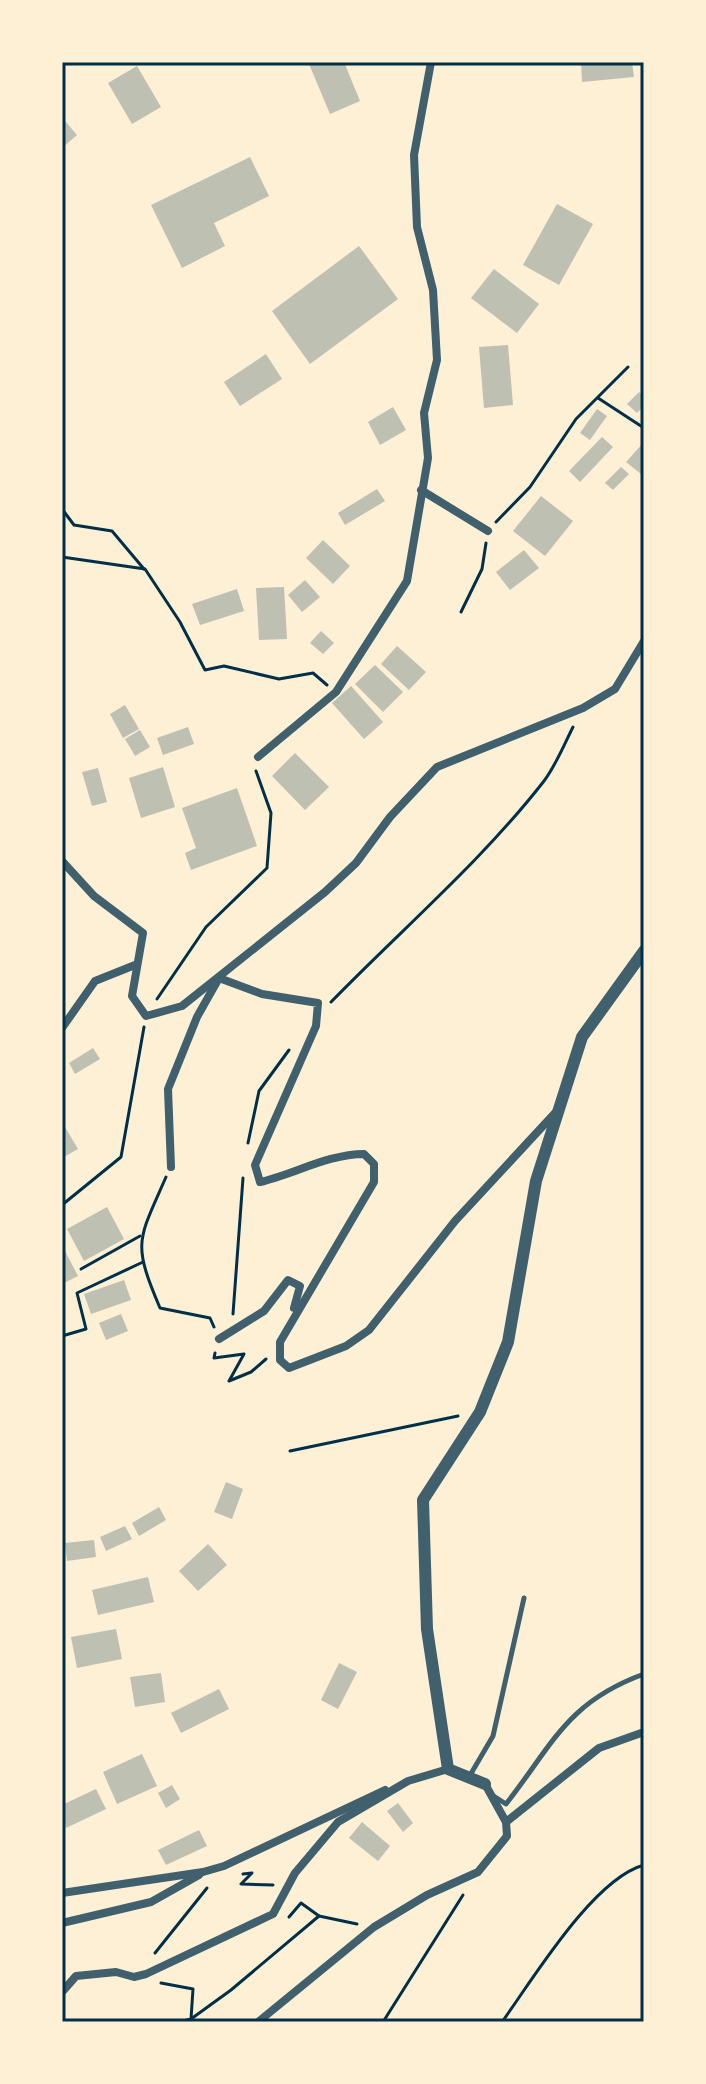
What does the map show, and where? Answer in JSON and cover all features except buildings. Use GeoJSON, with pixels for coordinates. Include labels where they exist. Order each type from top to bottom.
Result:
{"type":"FeatureCollection","features":[{"type":"Feature","properties":{"kind":"street"},"geometry":{"type":"LineString","coordinates":[[258,757],[336,692],[353,672],[407,581],[428,458],[424,413],[437,360],[433,290],[417,227],[414,155],[431,62]]}},
{"type":"Feature","properties":{"kind":"street"},"geometry":{"type":"LineString","coordinates":[[421,490],[488,531]]}},
{"type":"Feature","properties":{"kind":"street"},"geometry":{"type":"LineString","coordinates":[[62,861],[94,896],[143,933],[132,996],[146,1016],[182,1006],[336,882],[437,767],[583,708],[615,689],[644,641]]}},
{"type":"Feature","properties":{"kind":"street"},"geometry":{"type":"LineString","coordinates":[[448,1769],[427,1629],[423,1500],[480,1412],[508,1342],[536,1181],[563,1105],[582,1037],[644,951]]}},
{"type":"Feature","properties":{"kind":"street"},"geometry":{"type":"LineString","coordinates":[[62,1028],[95,981],[135,965]]}},
{"type":"Feature","properties":{"kind":"street"},"geometry":{"type":"LineString","coordinates":[[219,978],[262,994],[318,1003],[316,1026],[255,1165],[260,1182],[354,1154],[364,1154],[374,1164],[374,1182],[292,1317]]}},
{"type":"Feature","properties":{"kind":"street"},"geometry":{"type":"LineString","coordinates":[[171,1167],[168,1089],[197,1017],[219,978]]}},
{"type":"Feature","properties":{"kind":"street"},"geometry":{"type":"LineString","coordinates":[[219,1339],[264,1311],[288,1280],[300,1286],[280,1347],[280,1360],[289,1368],[346,1346],[369,1330],[455,1221],[563,1105]]}},
{"type":"Feature","properties":{"kind":"street"},"geometry":{"type":"LineString","coordinates":[[506,1822],[599,1748],[644,1732]]}},
{"type":"Feature","properties":{"kind":"street"},"geometry":{"type":"LineString","coordinates":[[62,1893],[203,1872],[224,1866],[408,1781],[448,1769],[488,1789],[506,1822],[507,1836],[478,1872],[427,1895],[374,1927],[258,2022]]}},
{"type":"Feature","properties":{"kind":"street"},"geometry":{"type":"LineString","coordinates":[[62,1992],[76,1976],[116,1972],[134,1977],[146,1974],[273,1914],[288,1885],[338,1822],[408,1781]]}},
{"type":"Feature","properties":{"kind":"street"},"geometry":{"type":"LineString","coordinates":[[62,1923],[151,1902],[203,1872]]}},
{"type":"Feature","properties":{"kind":"lane"},"geometry":{"type":"LineString","coordinates":[[468,1778],[493,1736],[524,1598]]}},
{"type":"Feature","properties":{"kind":"lane"},"geometry":{"type":"LineString","coordinates":[[488,1789],[506,1804],[565,1722],[609,1687],[644,1674]]}},
{"type":"Feature","properties":{"kind":"path"},"geometry":{"type":"LineString","coordinates":[[461,612],[482,569],[488,531],[530,487],[576,419],[628,367]]}},
{"type":"Feature","properties":{"kind":"path"},"geometry":{"type":"LineString","coordinates":[[598,398],[644,428]]}},
{"type":"Feature","properties":{"kind":"path"},"geometry":{"type":"LineString","coordinates":[[62,509],[74,525],[112,531],[145,569],[180,622],[205,670],[224,666],[279,679],[313,673],[332,689]]}},
{"type":"Feature","properties":{"kind":"path"},"geometry":{"type":"LineString","coordinates":[[62,557],[145,569]]}},
{"type":"Feature","properties":{"kind":"path"},"geometry":{"type":"LineString","coordinates":[[317,1016],[459,877],[512,818],[546,778],[583,708]]}},
{"type":"Feature","properties":{"kind":"path"},"geometry":{"type":"LineString","coordinates":[[62,1205],[121,1157],[146,1016],[206,927],[267,868],[271,813],[255,776],[258,757]]}},
{"type":"Feature","properties":{"kind":"path"},"geometry":{"type":"LineString","coordinates":[[246,1155],[259,1091],[291,1047]]}},
{"type":"Feature","properties":{"kind":"path"},"geometry":{"type":"LineString","coordinates":[[171,1167],[140,1236],[143,1262],[160,1308],[210,1318],[219,1339],[214,1358],[244,1354],[229,1381],[251,1372],[280,1347]]}},
{"type":"Feature","properties":{"kind":"path"},"geometry":{"type":"LineString","coordinates":[[232,1330],[244,1168]]}},
{"type":"Feature","properties":{"kind":"path"},"geometry":{"type":"LineString","coordinates":[[81,1269],[140,1236]]}},
{"type":"Feature","properties":{"kind":"path"},"geometry":{"type":"LineString","coordinates":[[62,1336],[86,1329],[77,1293],[143,1262]]}},
{"type":"Feature","properties":{"kind":"path"},"geometry":{"type":"LineString","coordinates":[[290,1451],[480,1412]]}},
{"type":"Feature","properties":{"kind":"path"},"geometry":{"type":"LineString","coordinates":[[502,2022],[579,1915],[629,1869],[644,1865]]}},
{"type":"Feature","properties":{"kind":"path"},"geometry":{"type":"LineString","coordinates":[[146,1974],[156,1949],[224,1866]]}},
{"type":"Feature","properties":{"kind":"path"},"geometry":{"type":"LineString","coordinates":[[383,2022],[478,1872]]}},
{"type":"Feature","properties":{"kind":"path"},"geometry":{"type":"LineString","coordinates":[[240,1874],[252,1873],[241,1884],[288,1885]]}},
{"type":"Feature","properties":{"kind":"path"},"geometry":{"type":"LineString","coordinates":[[273,1914],[287,1919],[301,1903],[319,1916],[374,1927]]}},
{"type":"Feature","properties":{"kind":"path"},"geometry":{"type":"LineString","coordinates":[[179,2022],[193,2020],[319,1916]]}},
{"type":"Feature","properties":{"kind":"path"},"geometry":{"type":"LineString","coordinates":[[134,1977],[193,1989],[193,2020]]}}]}
